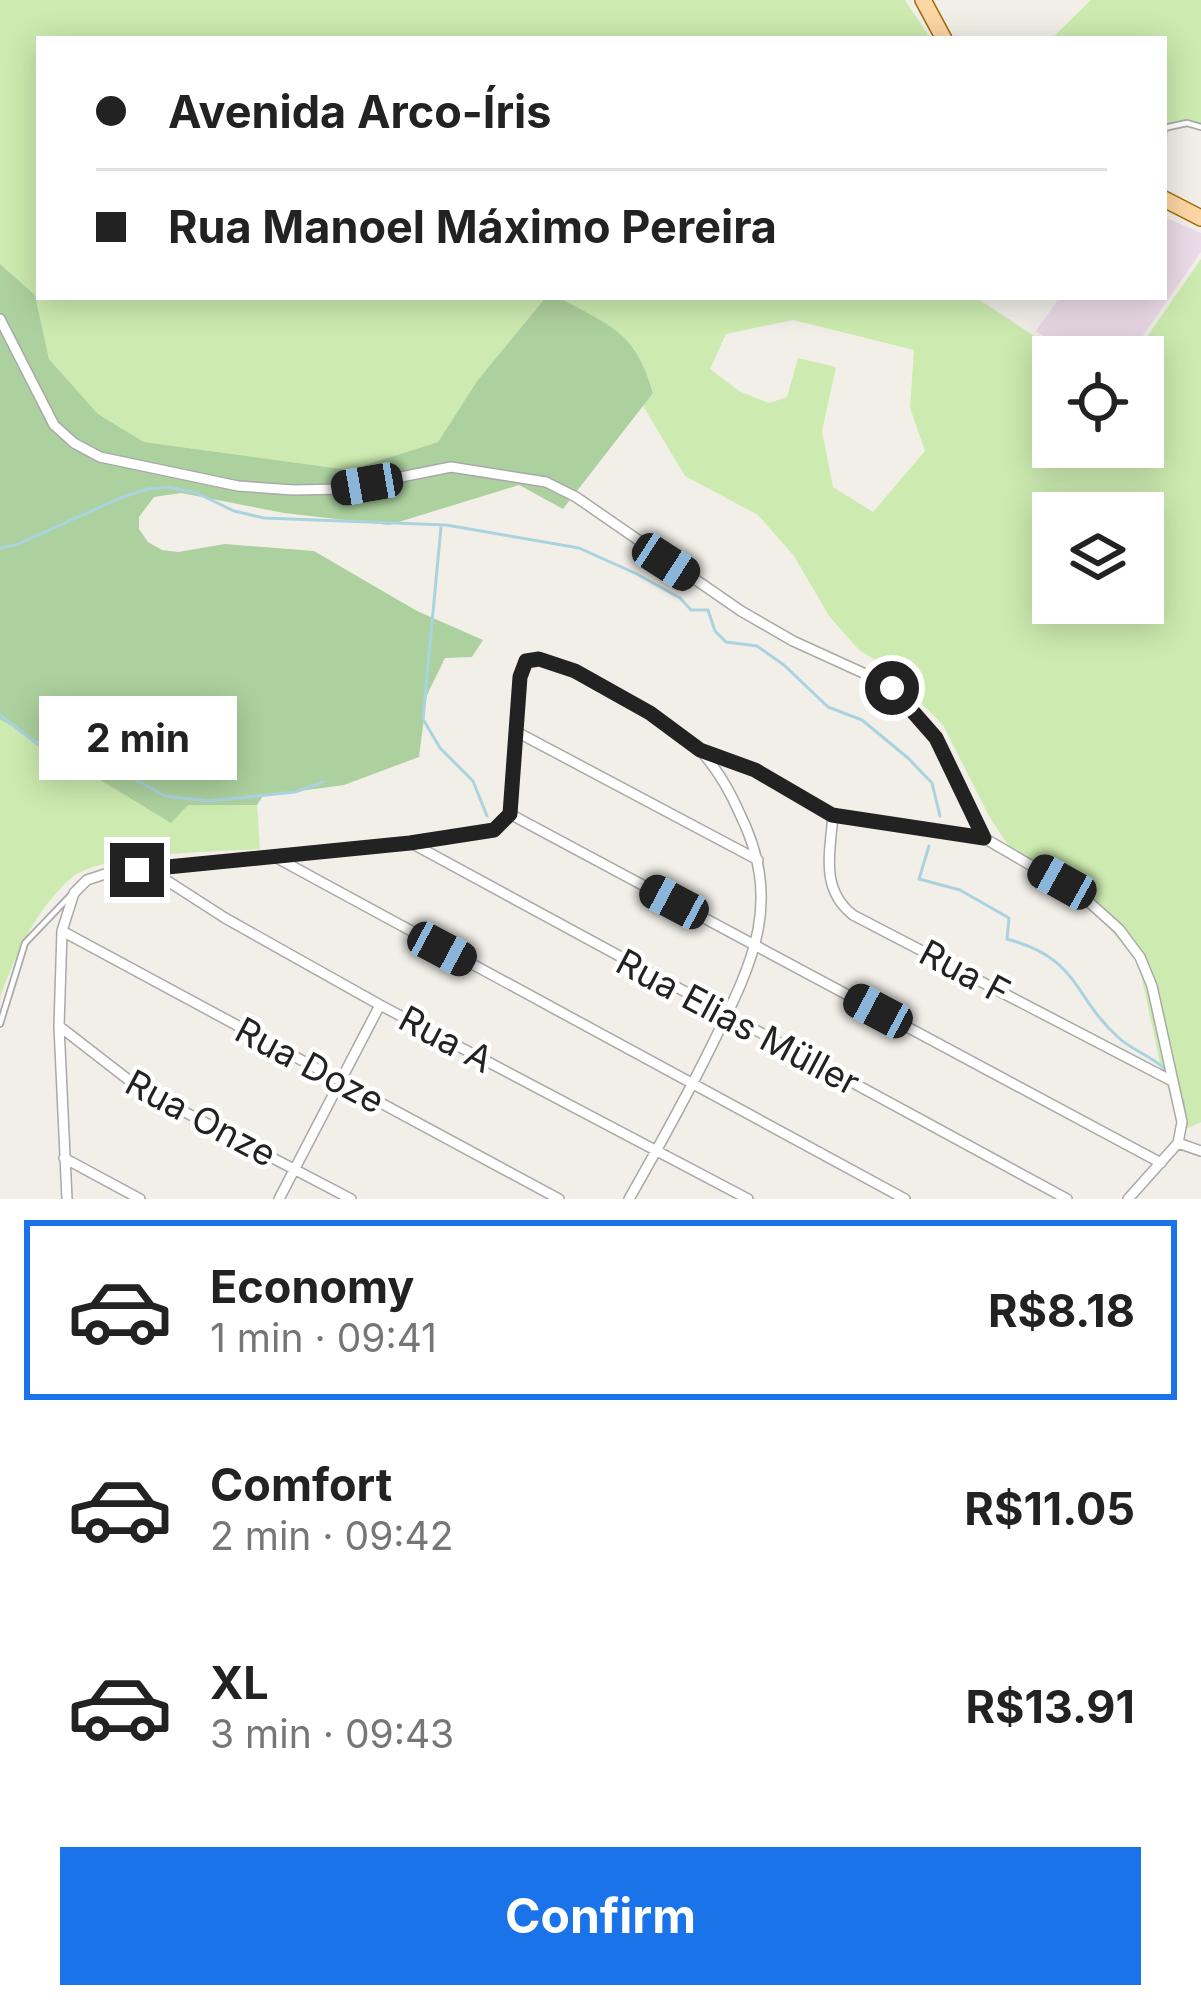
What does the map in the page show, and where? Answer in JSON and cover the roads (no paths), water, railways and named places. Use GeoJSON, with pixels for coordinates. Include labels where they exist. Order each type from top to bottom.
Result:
{"type":"FeatureCollection","features":[{"type":"Feature","properties":{"kind":"main road"},"geometry":{"type":"LineString","coordinates":[[923,0],[942,36]]}},
{"type":"Feature","properties":{"kind":"main road"},"geometry":{"type":"LineString","coordinates":[[1167,201],[1201,218]]}},
{"type":"Feature","properties":{"kind":"street"},"geometry":{"type":"LineString","coordinates":[[0,320],[54,425],[100,457],[238,486],[294,490],[341,489],[451,467],[524,476],[576,497],[742,611],[793,641],[884,682],[936,738],[984,838]]}},
{"type":"Feature","properties":{"kind":"street"},"geometry":{"type":"LineString","coordinates":[[67,1199],[59,1026],[62,931],[70,901],[80,886],[95,875],[494,830],[510,814],[523,667],[526,661],[539,659],[606,687],[700,750],[755,770],[832,815],[984,838],[1080,894],[1127,939],[1145,966],[1181,1114],[1182,1144]]}},
{"type":"Feature","properties":{"kind":"street"},"geometry":{"type":"LineString","coordinates":[[515,731],[758,860]]}},
{"type":"Feature","properties":{"kind":"street"},"geometry":{"type":"LineString","coordinates":[[629,1199],[726,1016],[756,945],[763,889],[758,860],[732,797],[700,750]]}},
{"type":"Feature","properties":{"kind":"street"},"geometry":{"type":"LineString","coordinates":[[510,814],[1161,1163]]}},
{"type":"Feature","properties":{"kind":"street","name":"Rua F"},"geometry":{"type":"LineString","coordinates":[[832,815],[831,889],[853,915],[1173,1082]]}},
{"type":"Feature","properties":{"kind":"street","name":"Rua Elias Müller"},"geometry":{"type":"LineString","coordinates":[[410,843],[1067,1199]]}},
{"type":"Feature","properties":{"kind":"street"},"geometry":{"type":"LineString","coordinates":[[276,858],[905,1199]]}},
{"type":"Feature","properties":{"kind":"street","name":"Rua A"},"geometry":{"type":"LineString","coordinates":[[149,869],[225,918],[380,1005],[748,1199]]}},
{"type":"Feature","properties":{"kind":"street","name":"Rua Doze"},"geometry":{"type":"LineString","coordinates":[[62,931],[560,1199]]}},
{"type":"Feature","properties":{"kind":"street"},"geometry":{"type":"LineString","coordinates":[[279,1199],[380,1005]]}},
{"type":"Feature","properties":{"kind":"street","name":"Rua Onze"},"geometry":{"type":"LineString","coordinates":[[59,1026],[139,1088],[351,1199]]}},
{"type":"Feature","properties":{"kind":"street"},"geometry":{"type":"LineString","coordinates":[[1128,1199],[1182,1144],[1201,1137]]}},
{"type":"Feature","properties":{"kind":"street"},"geometry":{"type":"LineString","coordinates":[[1182,1144],[1201,1151]]}},
{"type":"Feature","properties":{"kind":"street"},"geometry":{"type":"LineString","coordinates":[[64,1158],[140,1199]]}},
{"type":"Feature","properties":{"kind":"lane"},"geometry":{"type":"LineString","coordinates":[[1167,127],[1201,127]]}},
{"type":"Feature","properties":{"kind":"lane"},"geometry":{"type":"LineString","coordinates":[[0,1024],[25,943],[80,886]]}},
{"type":"Feature","properties":{"kind":"waterway"},"geometry":{"type":"LineString","coordinates":[[0,548],[120,498],[168,487],[264,518],[446,525],[579,548],[637,574],[680,598],[691,610],[708,610],[715,631],[726,642],[757,646],[828,707],[862,720],[932,783],[940,816]]}},
{"type":"Feature","properties":{"kind":"waterway"},"geometry":{"type":"LineString","coordinates":[[441,527],[423,719],[440,748],[473,781],[487,816]]}},
{"type":"Feature","properties":{"kind":"waterway"},"geometry":{"type":"LineString","coordinates":[[0,715],[65,760],[128,775],[165,796],[210,801],[295,792],[323,782]]}},
{"type":"Feature","properties":{"kind":"waterway"},"geometry":{"type":"LineString","coordinates":[[929,846],[919,879],[960,890],[1009,918],[1007,939],[1049,957],[1119,1038],[1166,1070]]}},
{"type":"Feature","properties":{"kind":"waterway"},"geometry":{"type":"LineString","coordinates":[[1183,1100],[1185,1123]]}}]}
